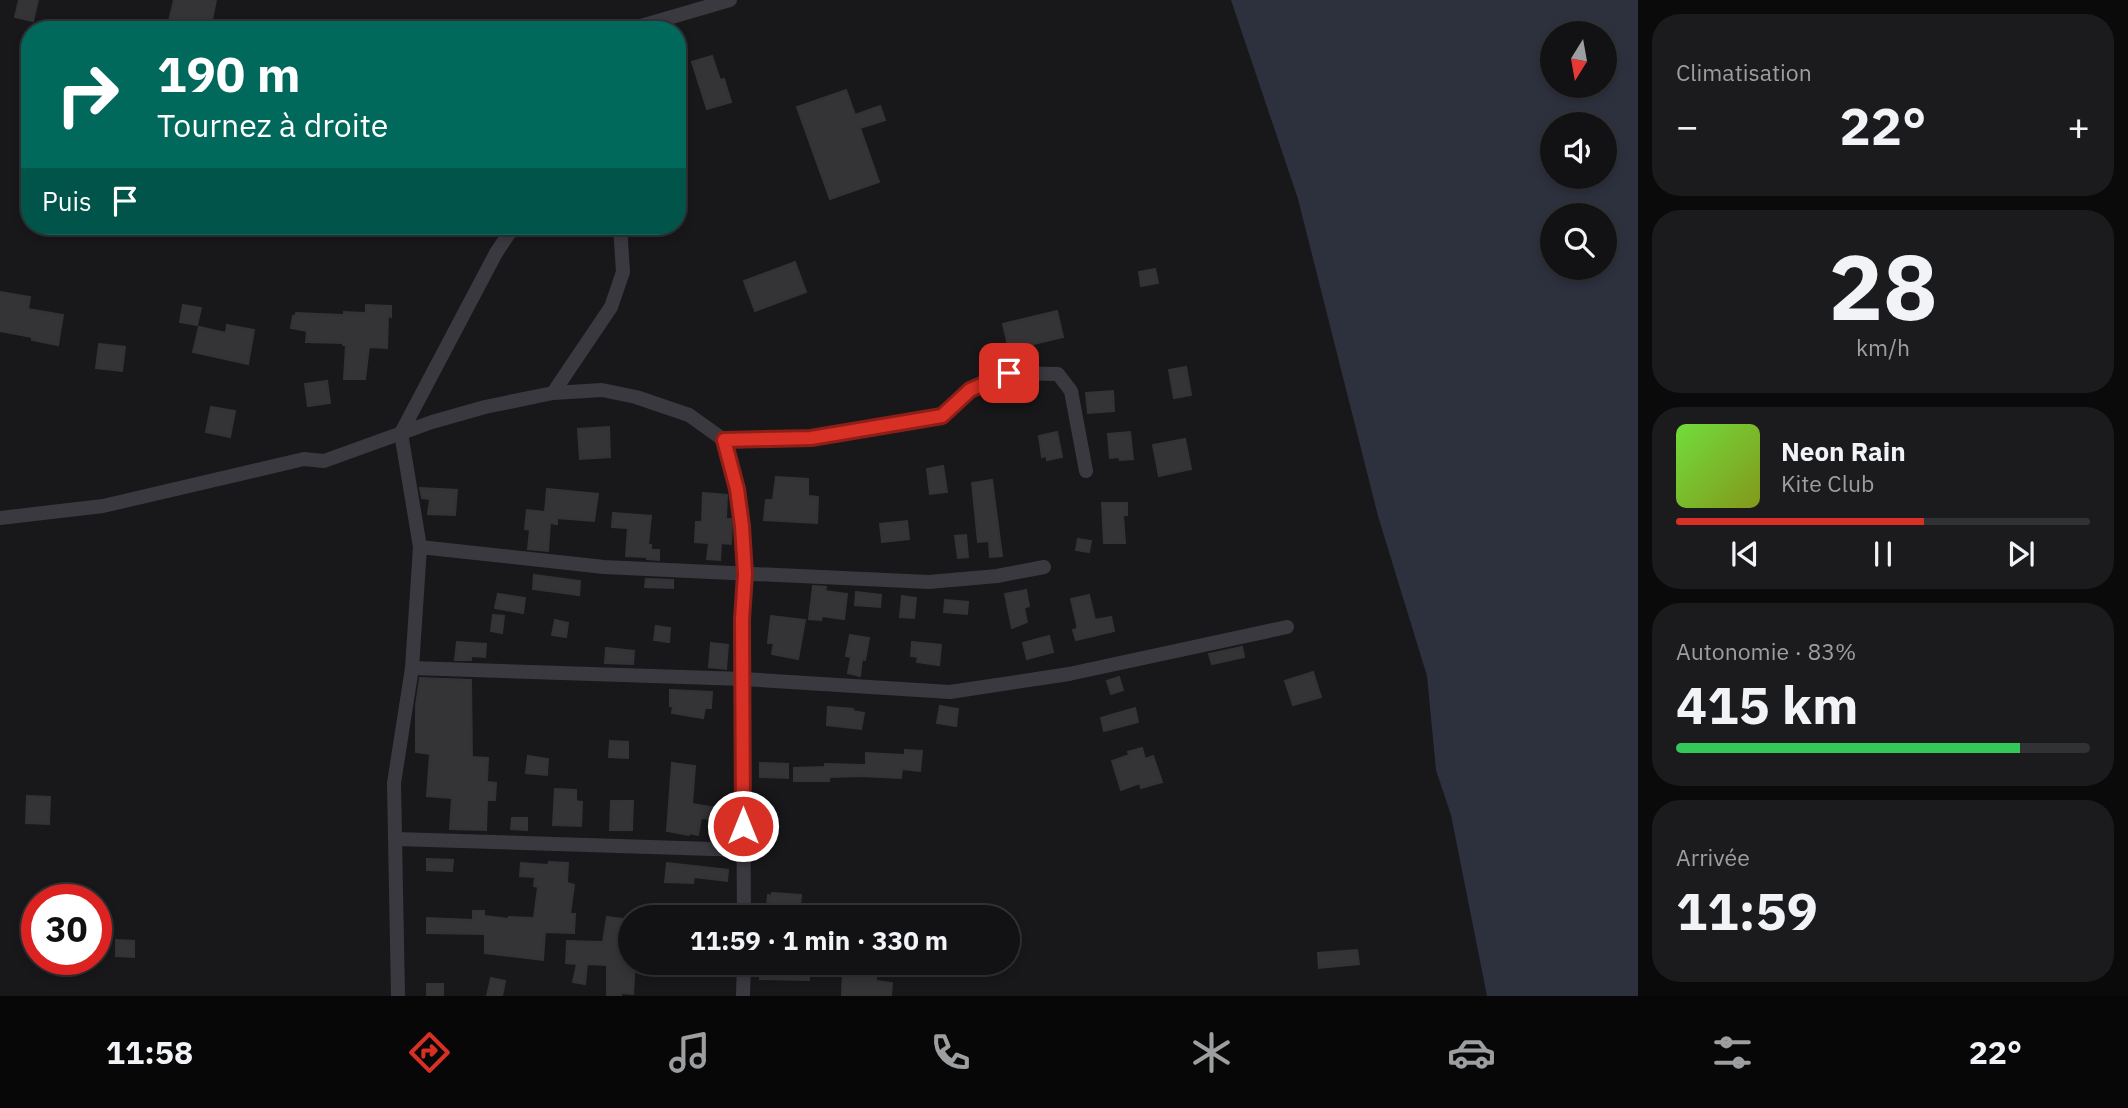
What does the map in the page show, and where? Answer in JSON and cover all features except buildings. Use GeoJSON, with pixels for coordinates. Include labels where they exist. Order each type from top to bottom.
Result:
{"type":"FeatureCollection","features":[{"type":"Feature","properties":{"kind":"street"},"geometry":{"type":"LineString","coordinates":[[658,21],[730,0]]}},
{"type":"Feature","properties":{"kind":"street"},"geometry":{"type":"LineString","coordinates":[[398,996],[394,783],[412,668],[421,547],[401,433],[508,235]]}},
{"type":"Feature","properties":{"kind":"street"},"geometry":{"type":"LineString","coordinates":[[553,393],[611,307],[622,272],[620,235]]}},
{"type":"Feature","properties":{"kind":"street"},"geometry":{"type":"LineString","coordinates":[[0,519],[103,506],[304,459],[324,461],[485,407],[553,393],[602,390],[636,397],[689,415],[724,440],[811,438],[942,416],[970,390],[1009,373],[1058,374],[1071,391],[1086,471]]}},
{"type":"Feature","properties":{"kind":"street"},"geometry":{"type":"LineString","coordinates":[[724,440],[737,489],[745,574],[744,905]]}},
{"type":"Feature","properties":{"kind":"street"},"geometry":{"type":"LineString","coordinates":[[421,547],[604,567],[929,582],[997,576],[1044,567]]}},
{"type":"Feature","properties":{"kind":"street"},"geometry":{"type":"LineString","coordinates":[[412,668],[743,679],[950,692],[1069,674],[1287,627]]}},
{"type":"Feature","properties":{"kind":"street"},"geometry":{"type":"LineString","coordinates":[[396,839],[744,850]]}},
{"type":"Feature","properties":{"kind":"street"},"geometry":{"type":"LineString","coordinates":[[743,996],[744,975]]}},
{"type":"Feature","properties":{"kind":"water"},"geometry":{"type":"Polygon","coordinates":[[[1231,0],[1638,0],[1638,996],[1487,996],[1451,815],[1436,770],[1427,676],[1378,516],[1298,199],[1231,0]]]}},
{"type":"Feature","properties":{"kind":"route"},"geometry":{"type":"LineString","coordinates":[[743,826],[742,619],[745,574],[737,489],[724,440],[811,438],[942,416],[970,390],[1009,373]]}}]}
